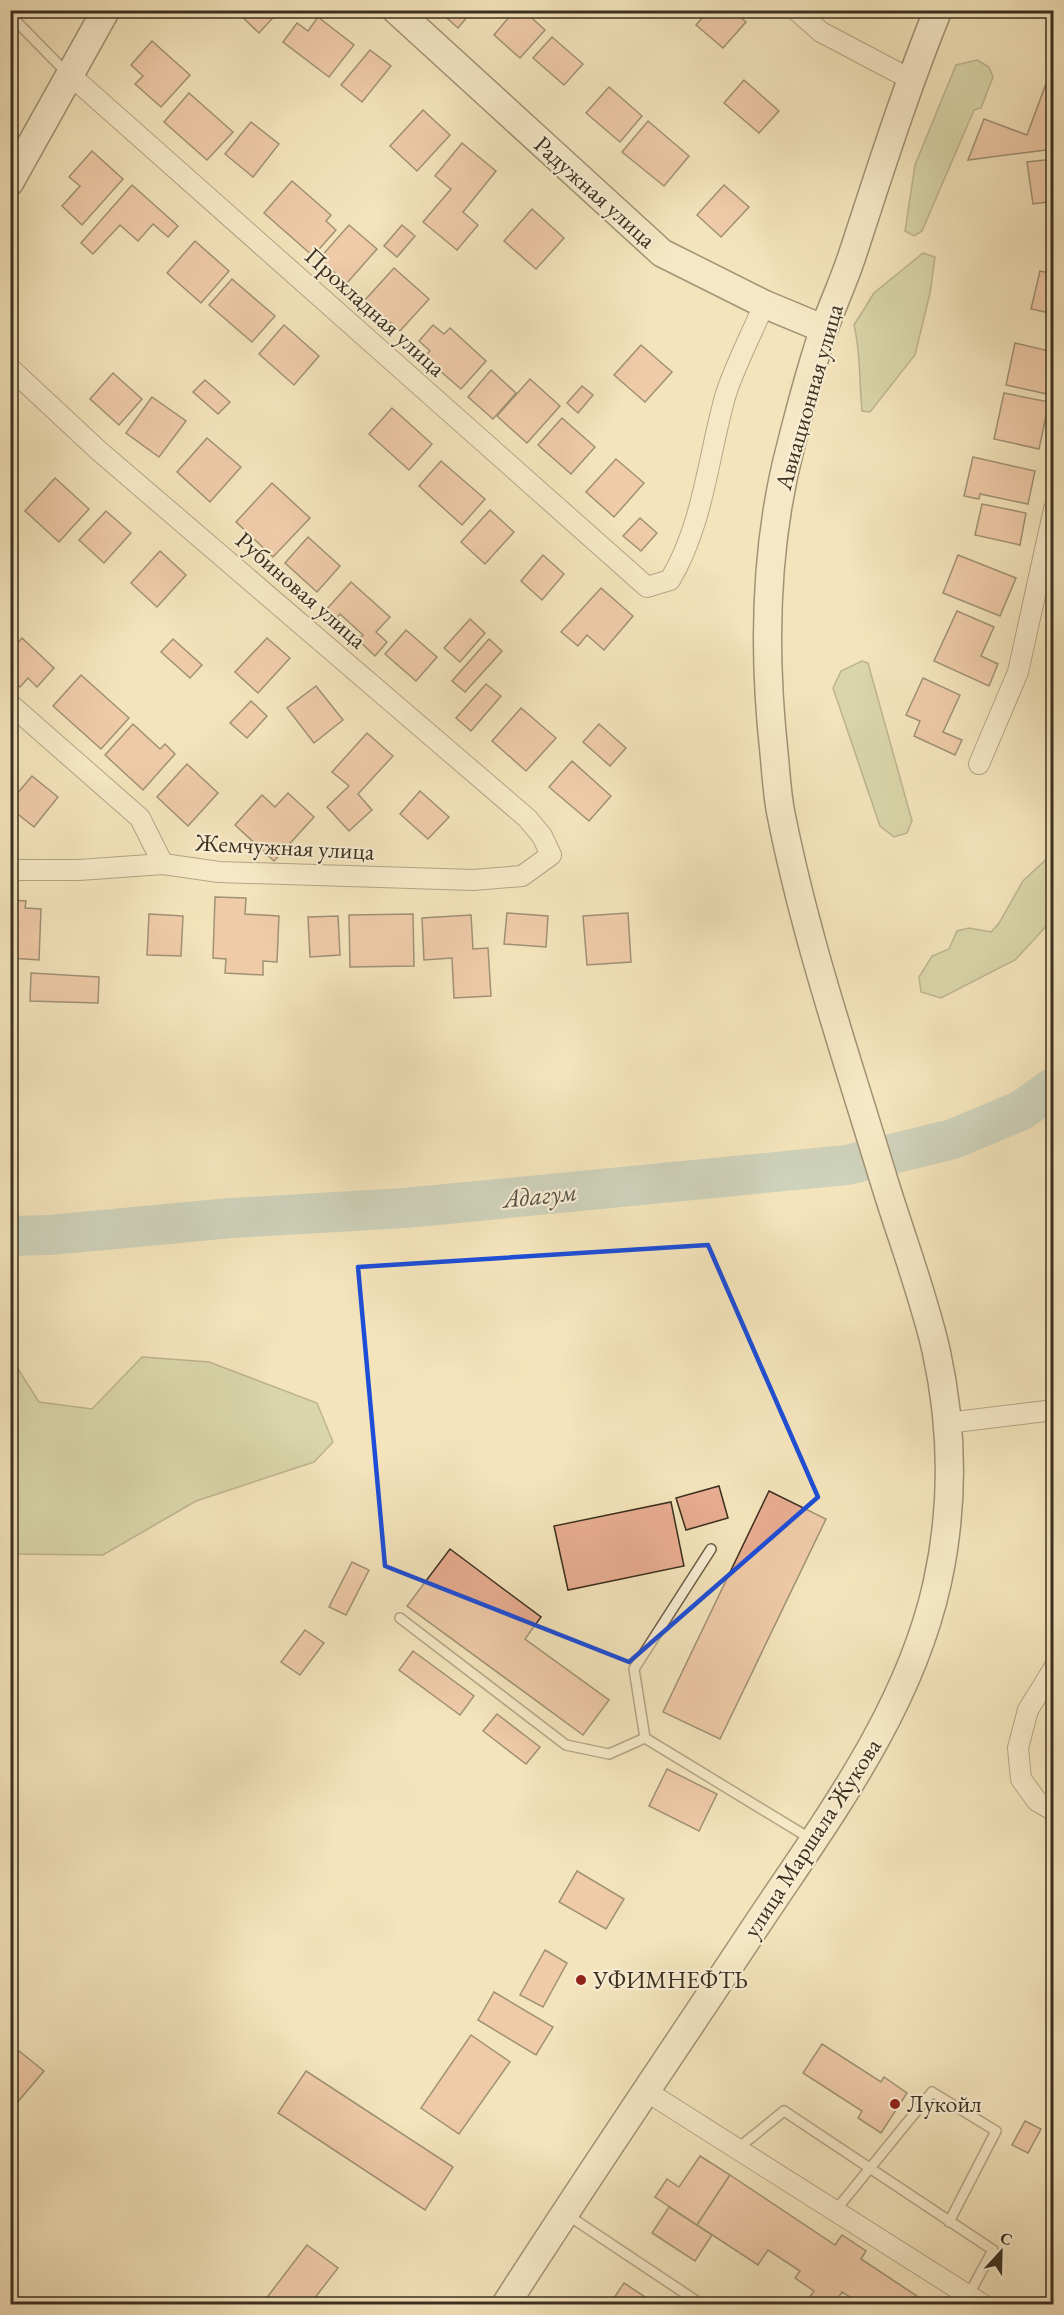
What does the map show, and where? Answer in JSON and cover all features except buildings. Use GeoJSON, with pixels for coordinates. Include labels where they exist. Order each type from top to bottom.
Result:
{"type":"FeatureCollection","features":[{"type":"Feature","properties":{"kind":"main road"},"geometry":{"type":"LineString","coordinates":[[10,182],[106,10]]}},
{"type":"Feature","properties":{"kind":"main road","name":"Радужная улица"},"geometry":{"type":"LineString","coordinates":[[396,10],[663,254],[764,304],[824,329]]}},
{"type":"Feature","properties":{"kind":"main road","name":"Авиационная улица"},"geometry":{"type":"LineString","coordinates":[[935,1348],[822,975],[795,875],[779,807],[766,638],[774,537],[789,451],[824,329],[848,268],[910,79],[938,10]]}},
{"type":"Feature","properties":{"kind":"main road","name":"улица Маршала Жукова"},"geometry":{"type":"LineString","coordinates":[[506,2304],[564,2213],[834,1809],[877,1737],[914,1659],[936,1589],[946,1532],[951,1467],[947,1423],[935,1348]]}},
{"type":"Feature","properties":{"kind":"street"},"geometry":{"type":"LineString","coordinates":[[796,10],[821,32],[910,79]]}},
{"type":"Feature","properties":{"kind":"street","name":"Прохладная улица"},"geometry":{"type":"LineString","coordinates":[[69,74],[647,587],[670,580],[684,558],[708,475],[726,395],[764,304]]}},
{"type":"Feature","properties":{"kind":"street","name":"Рубиновая улица"},"geometry":{"type":"LineString","coordinates":[[10,368],[98,450],[527,818],[542,837],[551,855]]}},
{"type":"Feature","properties":{"kind":"street"},"geometry":{"type":"LineString","coordinates":[[979,764],[1018,672],[1053,509]]}},
{"type":"Feature","properties":{"kind":"street"},"geometry":{"type":"LineString","coordinates":[[10,704],[140,818],[163,864]]}},
{"type":"Feature","properties":{"kind":"street","name":"Жемчужная улица"},"geometry":{"type":"LineString","coordinates":[[10,870],[79,870],[163,864],[219,872],[473,880],[522,876],[551,855]]}},
{"type":"Feature","properties":{"kind":"street"},"geometry":{"type":"LineString","coordinates":[[947,1423],[1053,1410]]}},
{"type":"Feature","properties":{"kind":"street"},"geometry":{"type":"LineString","coordinates":[[1053,1668],[1028,1710],[1018,1748],[1021,1779],[1037,1801],[1053,1811]]}},
{"type":"Feature","properties":{"kind":"street"},"geometry":{"type":"LineString","coordinates":[[646,2091],[975,2300]]}},
{"type":"Feature","properties":{"kind":"lane"},"geometry":{"type":"LineString","coordinates":[[10,15],[69,74]]}},
{"type":"Feature","properties":{"kind":"lane"},"geometry":{"type":"LineString","coordinates":[[711,1549],[634,1669],[645,1738],[813,1840]]}},
{"type":"Feature","properties":{"kind":"lane"},"geometry":{"type":"LineString","coordinates":[[400,1618],[566,1745],[609,1754],[645,1738]]}},
{"type":"Feature","properties":{"kind":"lane"},"geometry":{"type":"LineString","coordinates":[[836,2211],[932,2092],[996,2131],[949,2222]]}},
{"type":"Feature","properties":{"kind":"lane"},"geometry":{"type":"LineString","coordinates":[[737,2149],[784,2111],[993,2250],[975,2300]]}},
{"type":"Feature","properties":{"kind":"lane"},"geometry":{"type":"LineString","coordinates":[[564,2213],[701,2304]]}},
{"type":"Feature","properties":{"kind":"highlighted area"},"geometry":{"type":"Polygon","coordinates":[[[708,1245],[818,1497],[629,1662],[385,1566],[358,1267],[708,1245]]]}},
{"type":"Feature","properties":{"kind":"green space"},"geometry":{"type":"Polygon","coordinates":[[[977,60],[989,67],[993,77],[981,108],[974,110],[922,231],[914,236],[905,231],[915,165],[956,65],[977,60]]]}},
{"type":"Feature","properties":{"kind":"green space"},"geometry":{"type":"Polygon","coordinates":[[[923,253],[935,257],[930,293],[915,355],[870,412],[862,411],[859,357],[854,325],[874,293],[923,253]]]}},
{"type":"Feature","properties":{"kind":"green space"},"geometry":{"type":"Polygon","coordinates":[[[862,661],[868,663],[912,821],[907,833],[894,837],[880,826],[833,688],[841,671],[862,661]]]}},
{"type":"Feature","properties":{"kind":"green space"},"geometry":{"type":"Polygon","coordinates":[[[1053,853],[1053,919],[1015,960],[941,998],[921,992],[919,977],[932,956],[949,949],[957,931],[969,928],[991,932],[999,923],[1023,881],[1053,853]]]}},
{"type":"Feature","properties":{"kind":"green space"},"geometry":{"type":"Polygon","coordinates":[[[142,1357],[209,1362],[317,1403],[333,1442],[314,1462],[196,1501],[103,1555],[11,1554],[11,1361],[39,1402],[92,1409],[142,1357]]]}},
{"type":"Feature","properties":{"kind":"waterway","name":"Адагум"},"geometry":{"type":"LineString","coordinates":[[10,1236],[50,1235],[231,1218],[405,1208],[847,1165],[953,1139],[1022,1110],[1054,1087]]}},
{"type":"Feature","properties":{"kind":"place","name":"УФИМНЕФТЬ"},"geometry":{"type":"Point","coordinates":[581,1980]}},
{"type":"Feature","properties":{"kind":"place","name":"Лукойл"},"geometry":{"type":"Point","coordinates":[895,2104]}}]}
